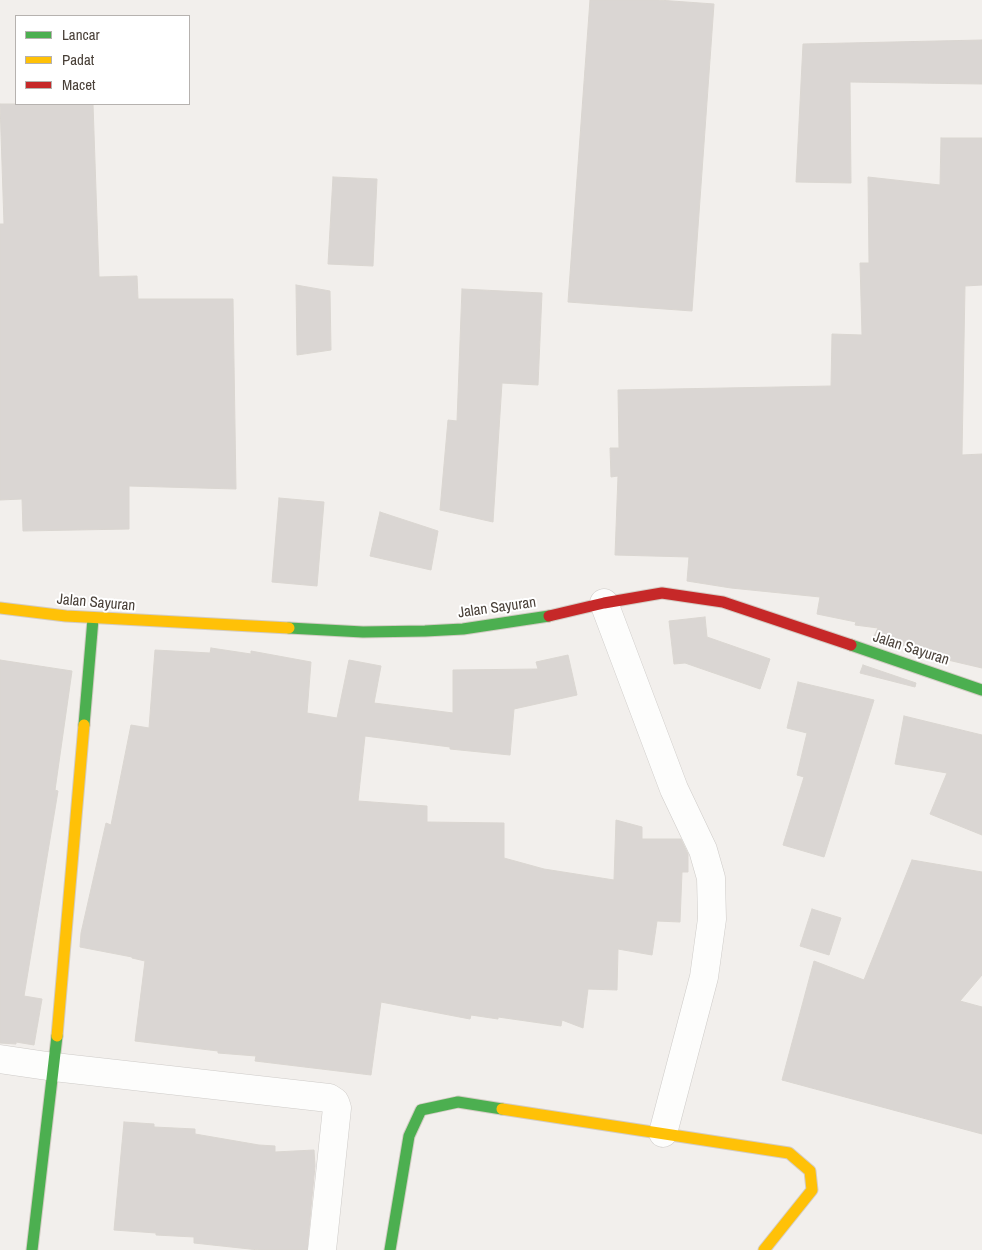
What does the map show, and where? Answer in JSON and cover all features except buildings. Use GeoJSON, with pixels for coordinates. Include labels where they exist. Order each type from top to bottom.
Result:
{"type":"FeatureCollection","features":[{"type":"Feature","properties":{"kind":"street","name":"Jalan Sayuran"},"geometry":{"type":"LineString","coordinates":[[0,608],[93,619],[363,632],[425,631],[463,629],[552,616],[604,603],[662,594],[723,602],[982,690]]}},
{"type":"Feature","properties":{"kind":"street"},"geometry":{"type":"LineString","coordinates":[[604,603],[674,789],[703,850],[711,878],[712,919],[704,977],[664,1133]]}},
{"type":"Feature","properties":{"kind":"street"},"geometry":{"type":"LineString","coordinates":[[32,1250],[54,1067],[93,619]]}},
{"type":"Feature","properties":{"kind":"street"},"geometry":{"type":"LineString","coordinates":[[0,1059],[54,1067],[329,1098],[335,1102],[337,1108],[322,1250]]}},
{"type":"Feature","properties":{"kind":"street"},"geometry":{"type":"LineString","coordinates":[[394,1249],[409,1136],[421,1110],[458,1102],[789,1153],[810,1171],[812,1190],[764,1250]]}},
{"type":"Feature","properties":{"kind":"traffic: fast"},"geometry":{"type":"LineString","coordinates":[[289,628],[363,632],[425,631],[463,629],[549,616]]}},
{"type":"Feature","properties":{"kind":"traffic: fast"},"geometry":{"type":"LineString","coordinates":[[84,725],[93,619]]}},
{"type":"Feature","properties":{"kind":"traffic: fast"},"geometry":{"type":"LineString","coordinates":[[851,645],[982,690]]}},
{"type":"Feature","properties":{"kind":"traffic: fast"},"geometry":{"type":"LineString","coordinates":[[32,1250],[57,1036]]}},
{"type":"Feature","properties":{"kind":"traffic: fast"},"geometry":{"type":"LineString","coordinates":[[390,1250],[409,1136],[421,1110],[458,1102],[502,1109]]}},
{"type":"Feature","properties":{"kind":"traffic: slow"},"geometry":{"type":"LineString","coordinates":[[0,608],[66,616],[289,628]]}},
{"type":"Feature","properties":{"kind":"traffic: slow"},"geometry":{"type":"LineString","coordinates":[[57,1036],[84,725]]}},
{"type":"Feature","properties":{"kind":"traffic: slow"},"geometry":{"type":"LineString","coordinates":[[502,1109],[789,1153],[810,1171],[812,1190],[764,1250]]}},
{"type":"Feature","properties":{"kind":"traffic: jam"},"geometry":{"type":"LineString","coordinates":[[549,616],[604,603],[662,593],[723,602],[851,645]]}}]}
